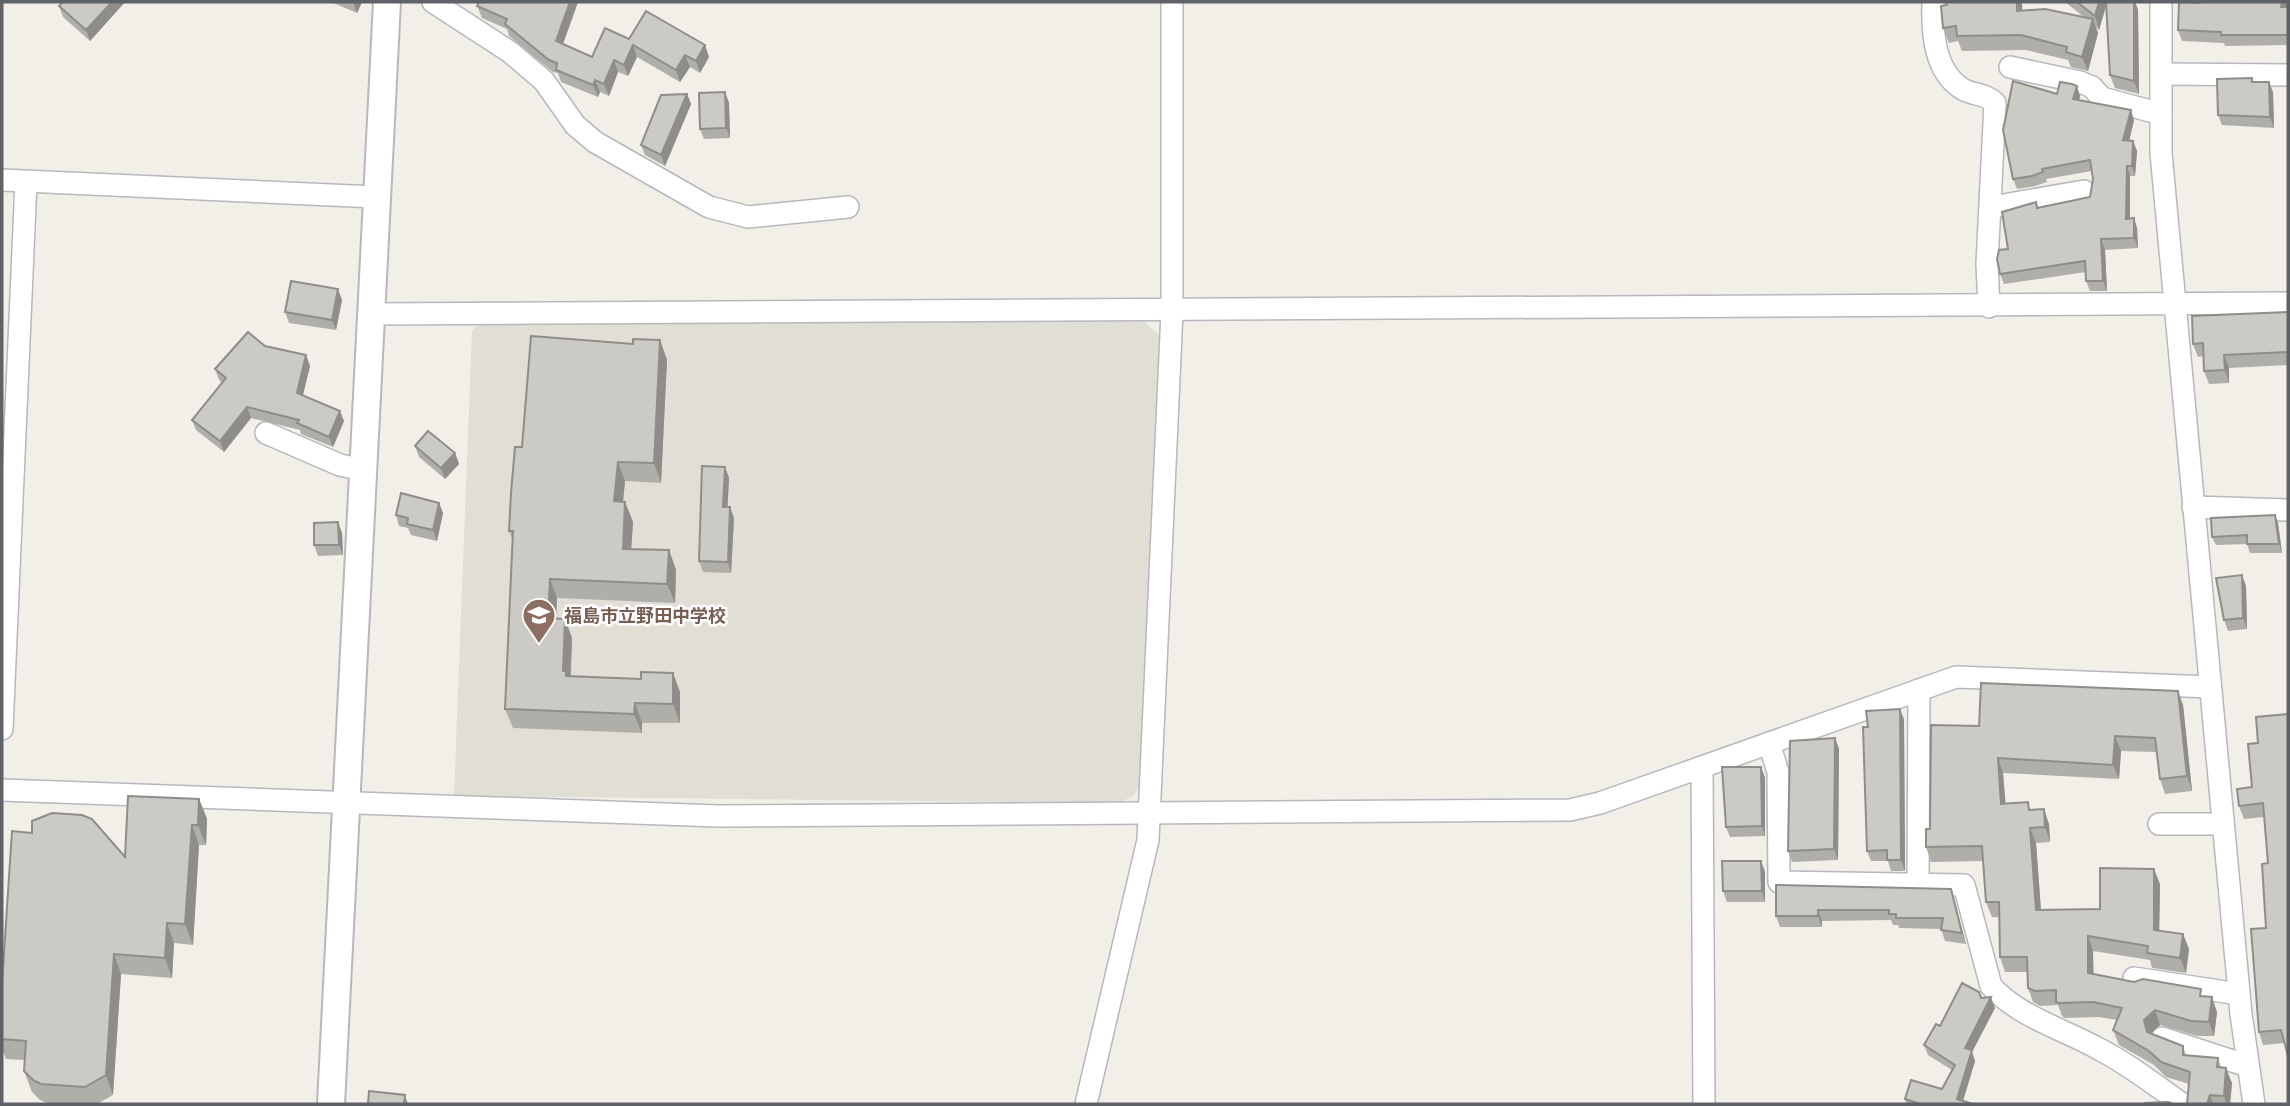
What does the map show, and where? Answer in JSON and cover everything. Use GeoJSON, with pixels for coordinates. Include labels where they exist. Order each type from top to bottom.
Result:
{"type":"FeatureCollection","features":[{"type":"Feature","properties":{"kind":"street"},"geometry":{"type":"LineString","coordinates":[[331,1104],[387,2]]}},
{"type":"Feature","properties":{"kind":"street"},"geometry":{"type":"LineString","coordinates":[[433,2],[510,52],[544,81],[575,125],[595,142],[709,208],[748,217],[848,207]]}},
{"type":"Feature","properties":{"kind":"street"},"geometry":{"type":"LineString","coordinates":[[1086,1104],[1149,841],[1172,312],[1172,2]]}},
{"type":"Feature","properties":{"kind":"street"},"geometry":{"type":"LineString","coordinates":[[1933,2],[1935,44],[1944,73],[1962,90],[1986,94],[1995,103],[1992,207],[1987,264],[1989,307]]}},
{"type":"Feature","properties":{"kind":"street"},"geometry":{"type":"LineString","coordinates":[[2161,2],[2161,153],[2239,994],[2254,1104]]}},
{"type":"Feature","properties":{"kind":"street"},"geometry":{"type":"LineString","coordinates":[[2010,68],[2080,82],[2092,87],[2102,98],[2161,114]]}},
{"type":"Feature","properties":{"kind":"street"},"geometry":{"type":"LineString","coordinates":[[2161,74],[2288,75]]}},
{"type":"Feature","properties":{"kind":"street"},"geometry":{"type":"LineString","coordinates":[[2,180],[375,197]]}},
{"type":"Feature","properties":{"kind":"street"},"geometry":{"type":"LineString","coordinates":[[2,729],[26,181]]}},
{"type":"Feature","properties":{"kind":"street"},"geometry":{"type":"LineString","coordinates":[[1992,207],[2084,191]]}},
{"type":"Feature","properties":{"kind":"street"},"geometry":{"type":"LineString","coordinates":[[370,314],[1172,312],[2288,303]]}},
{"type":"Feature","properties":{"kind":"street"},"geometry":{"type":"LineString","coordinates":[[265,433],[340,465],[364,470]]}},
{"type":"Feature","properties":{"kind":"street"},"geometry":{"type":"LineString","coordinates":[[2193,507],[2288,510]]}},
{"type":"Feature","properties":{"kind":"street"},"geometry":{"type":"LineString","coordinates":[[2,790],[718,816],[1570,810],[1600,803],[1956,677],[2210,687]]}},
{"type":"Feature","properties":{"kind":"street"},"geometry":{"type":"LineString","coordinates":[[1918,885],[1919,690]]}},
{"type":"Feature","properties":{"kind":"street"},"geometry":{"type":"LineString","coordinates":[[1769,743],[1778,772],[1779,882],[1964,885],[1991,986],[2001,998],[2041,1022],[2098,1048],[2182,1104]]}},
{"type":"Feature","properties":{"kind":"street"},"geometry":{"type":"LineString","coordinates":[[1702,767],[1704,1104]]}},
{"type":"Feature","properties":{"kind":"street"},"geometry":{"type":"LineString","coordinates":[[2159,824],[2223,824]]}},
{"type":"Feature","properties":{"kind":"street"},"geometry":{"type":"LineString","coordinates":[[2134,978],[2239,994]]}},
{"type":"Feature","properties":{"kind":"street"},"geometry":{"type":"LineString","coordinates":[[2162,1038],[2248,1066]]}},
{"type":"Feature","properties":{"kind":"shaded area"},"geometry":{"type":"Polygon","coordinates":[[[1143,320],[1159,335],[1142,776],[1141,784],[1133,796],[1119,803],[454,796],[472,331],[478,324],[1143,320]]]}},
{"type":"Feature","properties":{"kind":"building"},"geometry":{"type":"Polygon","coordinates":[[[63,2],[112,2],[86,30],[59,6],[63,2]]]}},
{"type":"Feature","properties":{"kind":"building"},"geometry":{"type":"Polygon","coordinates":[[[479,2],[570,2],[556,41],[592,57],[605,28],[629,39],[646,11],[705,45],[696,61],[685,55],[676,70],[633,45],[624,65],[614,60],[604,84],[595,80],[593,85],[556,70],[557,63],[549,60],[505,24],[507,19],[477,6],[479,2]]]}},
{"type":"Feature","properties":{"kind":"building"},"geometry":{"type":"Polygon","coordinates":[[[1947,2],[2017,2],[2017,11],[2045,9],[2093,19],[2082,57],[2066,52],[2067,47],[2021,35],[1957,36],[1956,26],[1943,28],[1941,6],[1947,5],[1947,2]]]}},
{"type":"Feature","properties":{"kind":"building"},"geometry":{"type":"Polygon","coordinates":[[[2077,2],[2099,2],[2095,16],[2077,2]]]}},
{"type":"Feature","properties":{"kind":"building"},"geometry":{"type":"Polygon","coordinates":[[[2106,2],[2134,2],[2134,81],[2110,75],[2106,2]]]}},
{"type":"Feature","properties":{"kind":"building"},"geometry":{"type":"Polygon","coordinates":[[[2179,2],[2282,2],[2281,7],[2288,7],[2288,35],[2221,35],[2221,32],[2178,30],[2179,2]]]}},
{"type":"Feature","properties":{"kind":"building"},"geometry":{"type":"Polygon","coordinates":[[[2252,78],[2252,82],[2269,82],[2270,117],[2218,115],[2217,79],[2252,78]]]}},
{"type":"Feature","properties":{"kind":"building"},"geometry":{"type":"Polygon","coordinates":[[[2013,81],[2057,94],[2060,82],[2072,84],[2077,86],[2073,99],[2131,110],[2123,140],[2133,141],[2132,166],[2127,166],[2126,219],[2134,218],[2134,238],[2101,239],[2103,281],[2086,281],[2085,261],[2000,274],[1997,259],[1999,250],[2008,249],[2002,212],[2036,202],[2037,208],[2090,197],[2093,179],[2090,160],[2042,169],[2043,172],[2032,176],[2013,179],[2003,130],[2013,81]]]}},
{"type":"Feature","properties":{"kind":"building"},"geometry":{"type":"Polygon","coordinates":[[[725,92],[726,128],[700,129],[699,93],[725,92]]]}},
{"type":"Feature","properties":{"kind":"building"},"geometry":{"type":"Polygon","coordinates":[[[687,94],[661,155],[641,145],[661,95],[687,94]]]}},
{"type":"Feature","properties":{"kind":"building"},"geometry":{"type":"Polygon","coordinates":[[[291,281],[338,289],[332,320],[285,312],[291,281]]]}},
{"type":"Feature","properties":{"kind":"building"},"geometry":{"type":"Polygon","coordinates":[[[2288,312],[2288,352],[2224,355],[2225,370],[2204,371],[2203,343],[2193,344],[2192,316],[2288,312]]]}},
{"type":"Feature","properties":{"kind":"building"},"geometry":{"type":"Polygon","coordinates":[[[248,332],[265,346],[306,355],[297,393],[340,411],[329,437],[297,423],[299,420],[247,407],[220,441],[192,420],[226,378],[215,369],[248,332]]]}},
{"type":"Feature","properties":{"kind":"building"},"geometry":{"type":"Polygon","coordinates":[[[531,336],[633,344],[633,339],[660,340],[654,463],[618,462],[614,501],[625,502],[623,549],[669,550],[667,584],[550,579],[548,618],[565,619],[563,671],[566,671],[566,676],[641,679],[641,672],[673,673],[673,704],[635,703],[634,714],[505,709],[513,531],[509,531],[511,493],[515,447],[522,447],[531,336]]]}},
{"type":"Feature","properties":{"kind":"building"},"geometry":{"type":"Polygon","coordinates":[[[428,431],[455,453],[441,468],[415,446],[428,431]]]}},
{"type":"Feature","properties":{"kind":"building"},"geometry":{"type":"Polygon","coordinates":[[[702,466],[725,467],[723,507],[730,507],[728,562],[699,561],[702,466]]]}},
{"type":"Feature","properties":{"kind":"building"},"geometry":{"type":"Polygon","coordinates":[[[401,493],[439,503],[433,530],[407,524],[408,518],[396,515],[401,493]]]}},
{"type":"Feature","properties":{"kind":"building"},"geometry":{"type":"Polygon","coordinates":[[[2275,515],[2279,544],[2247,544],[2247,535],[2212,537],[2211,518],[2275,515]]]}},
{"type":"Feature","properties":{"kind":"building"},"geometry":{"type":"Polygon","coordinates":[[[338,522],[339,545],[314,545],[314,523],[338,522]]]}},
{"type":"Feature","properties":{"kind":"building"},"geometry":{"type":"Polygon","coordinates":[[[2242,575],[2243,618],[2224,620],[2216,578],[2242,575]]]}},
{"type":"Feature","properties":{"kind":"building"},"geometry":{"type":"Polygon","coordinates":[[[1981,683],[2178,691],[2187,776],[2160,779],[2155,738],[2115,736],[2113,765],[1998,758],[2001,804],[2028,802],[2029,810],[2044,809],[2045,827],[2030,828],[2036,910],[2100,909],[2100,868],[2154,869],[2154,930],[2183,934],[2180,958],[2147,953],[2148,946],[2088,936],[2088,973],[2134,982],[2143,979],[2201,989],[2200,996],[2212,997],[2209,1022],[2191,1021],[2155,1010],[2144,1020],[2147,1032],[2183,1046],[2183,1055],[2218,1058],[2217,1067],[2226,1068],[2224,1096],[2210,1095],[2207,1104],[2187,1104],[2190,1072],[2161,1062],[2149,1051],[2113,1030],[2122,1008],[2093,1002],[2060,1003],[2056,1002],[2056,990],[2035,991],[2028,988],[2027,957],[2000,957],[1999,902],[1986,902],[1982,846],[1926,847],[1926,829],[1930,829],[1931,725],[1979,726],[1981,683]]]}},
{"type":"Feature","properties":{"kind":"building"},"geometry":{"type":"Polygon","coordinates":[[[1900,709],[1901,860],[1887,860],[1887,850],[1867,851],[1863,727],[1868,727],[1866,711],[1900,709]]]}},
{"type":"Feature","properties":{"kind":"building"},"geometry":{"type":"Polygon","coordinates":[[[2288,714],[2288,1056],[2281,1030],[2259,1032],[2251,929],[2266,928],[2262,864],[2268,863],[2263,803],[2239,806],[2237,789],[2252,787],[2248,744],[2258,743],[2256,717],[2288,714]]]}},
{"type":"Feature","properties":{"kind":"building"},"geometry":{"type":"Polygon","coordinates":[[[1835,738],[1834,849],[1788,851],[1790,741],[1835,738]]]}},
{"type":"Feature","properties":{"kind":"building"},"geometry":{"type":"Polygon","coordinates":[[[1722,767],[1761,767],[1762,826],[1726,827],[1722,767]]]}},
{"type":"Feature","properties":{"kind":"building"},"geometry":{"type":"Polygon","coordinates":[[[128,796],[199,799],[198,825],[192,825],[185,924],[167,923],[165,958],[114,954],[106,1075],[85,1087],[41,1084],[24,1071],[26,1041],[2,1039],[2,984],[12,831],[32,833],[32,821],[52,813],[82,815],[92,819],[125,857],[128,796]]]}},
{"type":"Feature","properties":{"kind":"building"},"geometry":{"type":"Polygon","coordinates":[[[1722,861],[1761,861],[1762,891],[1723,891],[1722,861]]]}},
{"type":"Feature","properties":{"kind":"building"},"geometry":{"type":"Polygon","coordinates":[[[1776,885],[1951,889],[1962,933],[1941,930],[1943,918],[1896,918],[1896,914],[1889,914],[1889,910],[1818,910],[1818,916],[1776,916],[1776,885]]]}},
{"type":"Feature","properties":{"kind":"building"},"geometry":{"type":"Polygon","coordinates":[[[1962,983],[1979,992],[1981,998],[1991,997],[1965,1048],[1972,1050],[1957,1099],[1973,1104],[1921,1104],[1905,1099],[1911,1080],[1942,1089],[1955,1065],[1924,1045],[1936,1024],[1940,1026],[1962,983]]]}},
{"type":"Feature","properties":{"kind":"building"},"geometry":{"type":"Polygon","coordinates":[[[369,1091],[405,1095],[404,1104],[368,1104],[369,1091]]]}},
{"type":"Feature","properties":{"kind":"building"},"geometry":{"type":"Polygon","coordinates":[[[2145,1103],[2173,1104],[2145,1104],[2145,1103]]]}},
{"type":"Feature","properties":{"kind":"place","name":"福島市立野田中学校"},"geometry":{"type":"Point","coordinates":[539,645]}}]}
